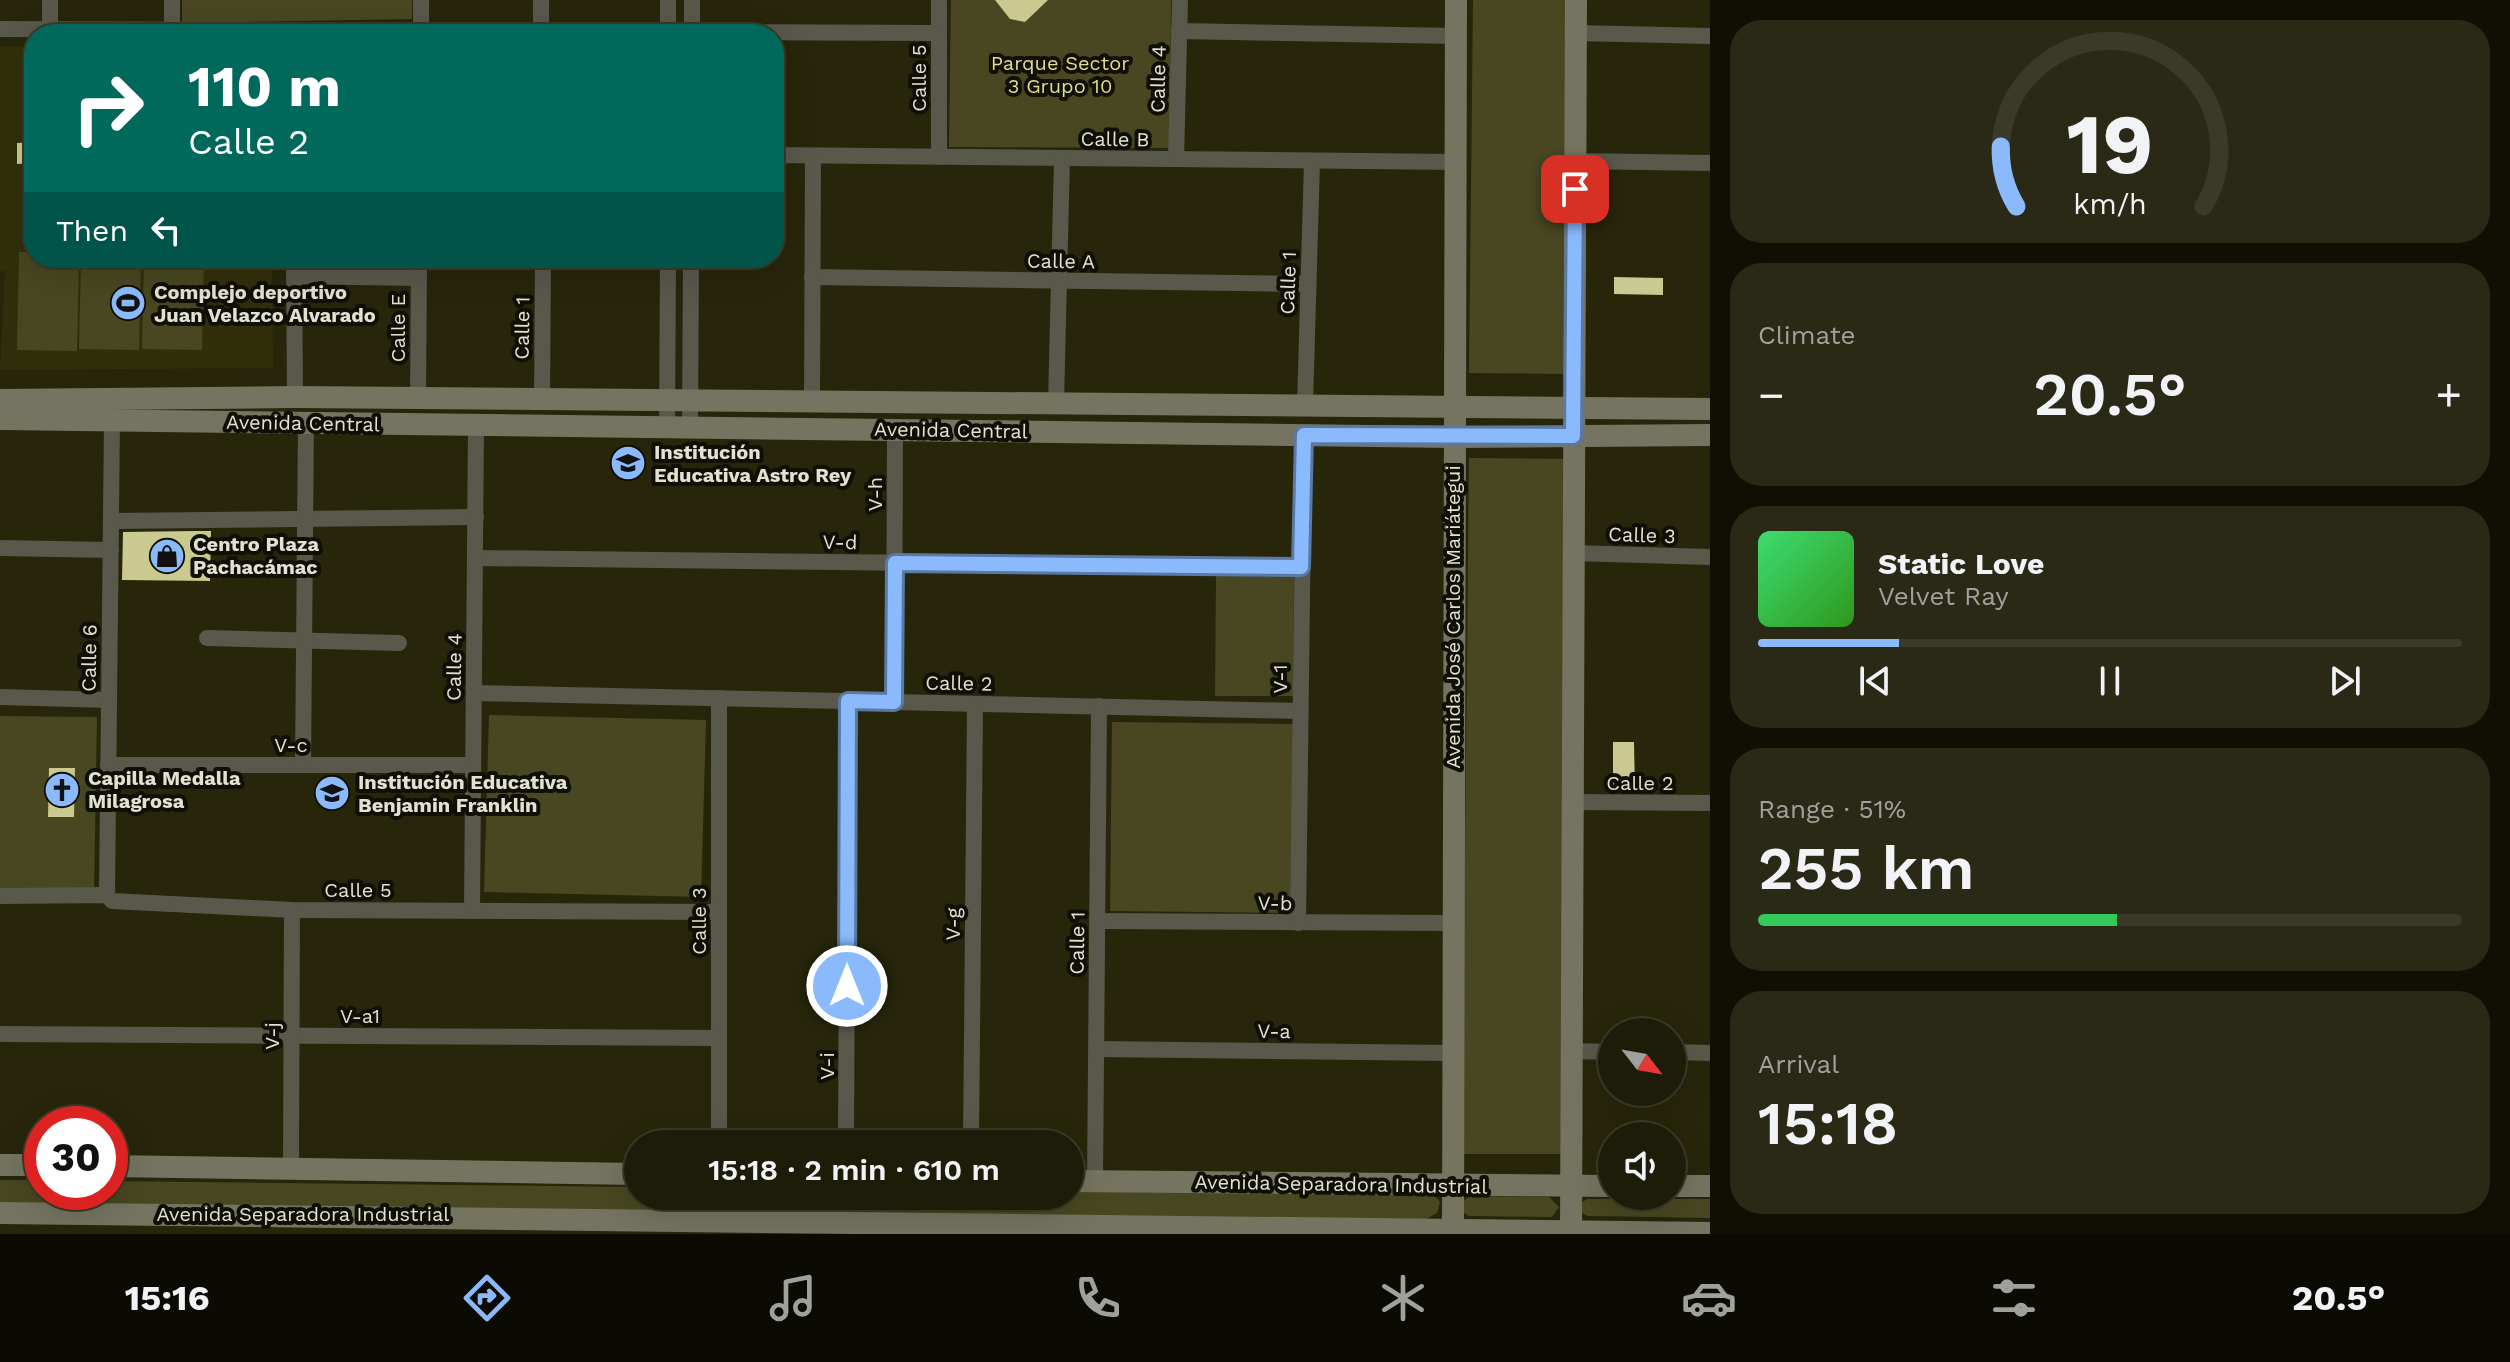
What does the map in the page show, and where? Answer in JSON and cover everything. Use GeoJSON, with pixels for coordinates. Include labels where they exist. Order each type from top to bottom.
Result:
{"type":"FeatureCollection","features":[{"type":"Feature","properties":{"kind":"street"},"geometry":{"type":"LineString","coordinates":[[50,0],[50,24]]}},
{"type":"Feature","properties":{"kind":"street"},"geometry":{"type":"LineString","coordinates":[[172,0],[172,24]]}},
{"type":"Feature","properties":{"kind":"street"},"geometry":{"type":"LineString","coordinates":[[421,0],[421,24]]}},
{"type":"Feature","properties":{"kind":"street"},"geometry":{"type":"LineString","coordinates":[[541,0],[541,24]]}},
{"type":"Feature","properties":{"kind":"street"},"geometry":{"type":"LineString","coordinates":[[668,0],[668,24]]}},
{"type":"Feature","properties":{"kind":"street"},"geometry":{"type":"LineString","coordinates":[[692,0],[692,24]]}},
{"type":"Feature","properties":{"kind":"street","name":"Calle 5"},"geometry":{"type":"LineString","coordinates":[[939,0],[939,157]]}},
{"type":"Feature","properties":{"kind":"street","name":"Calle 4"},"geometry":{"type":"LineString","coordinates":[[1176,159],[1180,0]]}},
{"type":"Feature","properties":{"kind":"street","name":"Avenida José Carlos Mariátegui"},"geometry":{"type":"LineString","coordinates":[[1454,1232],[1451,1053],[1456,0]]}},
{"type":"Feature","properties":{"kind":"street"},"geometry":{"type":"LineString","coordinates":[[1571,1232],[1576,0]]}},
{"type":"Feature","properties":{"kind":"street"},"geometry":{"type":"LineString","coordinates":[[0,29],[24,29]]}},
{"type":"Feature","properties":{"kind":"street"},"geometry":{"type":"LineString","coordinates":[[1179,31],[1455,36]]}},
{"type":"Feature","properties":{"kind":"street"},"geometry":{"type":"LineString","coordinates":[[784,33],[939,33]]}},
{"type":"Feature","properties":{"kind":"street"},"geometry":{"type":"LineString","coordinates":[[1576,33],[1710,36]]}},
{"type":"Feature","properties":{"kind":"street","name":"Calle B"},"geometry":{"type":"LineString","coordinates":[[784,155],[1455,162]]}},
{"type":"Feature","properties":{"kind":"street"},"geometry":{"type":"LineString","coordinates":[[812,401],[813,156]]}},
{"type":"Feature","properties":{"kind":"street"},"geometry":{"type":"LineString","coordinates":[[1056,403],[1062,158]]}},
{"type":"Feature","properties":{"kind":"street","name":"Calle 1"},"geometry":{"type":"LineString","coordinates":[[1305,406],[1312,161]]}},
{"type":"Feature","properties":{"kind":"street"},"geometry":{"type":"LineString","coordinates":[[1575,161],[1710,163]]}},
{"type":"Feature","properties":{"kind":"street"},"geometry":{"type":"LineString","coordinates":[[294,268],[295,397]]}},
{"type":"Feature","properties":{"kind":"street","name":"Calle E"},"geometry":{"type":"LineString","coordinates":[[418,398],[419,268]]}},
{"type":"Feature","properties":{"kind":"street","name":"Calle 1"},"geometry":{"type":"LineString","coordinates":[[542,399],[543,268]]}},
{"type":"Feature","properties":{"kind":"street"},"geometry":{"type":"LineString","coordinates":[[669,268],[680,402],[690,427]]}},
{"type":"Feature","properties":{"kind":"street"},"geometry":{"type":"LineString","coordinates":[[667,427],[680,402],[690,268]]}},
{"type":"Feature","properties":{"kind":"street"},"geometry":{"type":"LineString","coordinates":[[294,276],[419,278]]}},
{"type":"Feature","properties":{"kind":"street","name":"Calle A"},"geometry":{"type":"LineString","coordinates":[[812,277],[1308,284]]}},
{"type":"Feature","properties":{"kind":"street","name":"Avenida Central"},"geometry":{"type":"LineString","coordinates":[[0,400],[295,397],[1710,409]]}},
{"type":"Feature","properties":{"kind":"street","name":"Avenida Central"},"geometry":{"type":"LineString","coordinates":[[0,419],[1454,437],[1710,435]]}},
{"type":"Feature","properties":{"kind":"street","name":"Calle 6"},"geometry":{"type":"LineString","coordinates":[[107,895],[112,420]]}},
{"type":"Feature","properties":{"kind":"street"},"geometry":{"type":"LineString","coordinates":[[303,765],[306,423]]}},
{"type":"Feature","properties":{"kind":"street","name":"Calle 4"},"geometry":{"type":"LineString","coordinates":[[472,911],[476,425]]}},
{"type":"Feature","properties":{"kind":"street","name":"V-h"},"geometry":{"type":"LineString","coordinates":[[894,702],[895,430]]}},
{"type":"Feature","properties":{"kind":"street","name":"V-1"},"geometry":{"type":"LineString","coordinates":[[1298,923],[1304,435]]}},
{"type":"Feature","properties":{"kind":"street"},"geometry":{"type":"LineString","coordinates":[[111,521],[476,517]]}},
{"type":"Feature","properties":{"kind":"street"},"geometry":{"type":"LineString","coordinates":[[0,548],[111,550]]}},
{"type":"Feature","properties":{"kind":"street","name":"Calle 3"},"geometry":{"type":"LineString","coordinates":[[1573,553],[1710,557]]}},
{"type":"Feature","properties":{"kind":"street","name":"V-d"},"geometry":{"type":"LineString","coordinates":[[475,558],[1301,567]]}},
{"type":"Feature","properties":{"kind":"street"},"geometry":{"type":"LineString","coordinates":[[207,638],[399,643]]}},
{"type":"Feature","properties":{"kind":"street","name":"Calle 2"},"geometry":{"type":"LineString","coordinates":[[474,693],[1300,711]]}},
{"type":"Feature","properties":{"kind":"street"},"geometry":{"type":"LineString","coordinates":[[0,697],[109,700]]}},
{"type":"Feature","properties":{"kind":"street","name":"Calle 3"},"geometry":{"type":"LineString","coordinates":[[719,698],[719,1130]]}},
{"type":"Feature","properties":{"kind":"street","name":"V-i"},"geometry":{"type":"LineString","coordinates":[[846,1130],[848,701]]}},
{"type":"Feature","properties":{"kind":"street","name":"V-g"},"geometry":{"type":"LineString","coordinates":[[971,1130],[975,704]]}},
{"type":"Feature","properties":{"kind":"street","name":"Calle 1"},"geometry":{"type":"LineString","coordinates":[[1095,1181],[1099,706]]}},
{"type":"Feature","properties":{"kind":"street","name":"V-c"},"geometry":{"type":"LineString","coordinates":[[108,765],[473,765]]}},
{"type":"Feature","properties":{"kind":"street","name":"Calle 2"},"geometry":{"type":"LineString","coordinates":[[1571,802],[1710,803]]}},
{"type":"Feature","properties":{"kind":"street","name":"Calle 5"},"geometry":{"type":"LineString","coordinates":[[0,896],[107,895],[112,901],[292,910],[719,912]]}},
{"type":"Feature","properties":{"kind":"street","name":"V-j"},"geometry":{"type":"LineString","coordinates":[[291,1162],[292,910]]}},
{"type":"Feature","properties":{"kind":"street","name":"V-b"},"geometry":{"type":"LineString","coordinates":[[1097,921],[1452,923]]}},
{"type":"Feature","properties":{"kind":"street","name":"V-a1"},"geometry":{"type":"LineString","coordinates":[[0,1034],[719,1038]]}},
{"type":"Feature","properties":{"kind":"street","name":"V-a"},"geometry":{"type":"LineString","coordinates":[[1096,1049],[1451,1053]]}},
{"type":"Feature","properties":{"kind":"street"},"geometry":{"type":"LineString","coordinates":[[1570,1051],[1598,1052]]}},
{"type":"Feature","properties":{"kind":"street"},"geometry":{"type":"LineString","coordinates":[[1686,1052],[1710,1053]]}},
{"type":"Feature","properties":{"kind":"street"},"geometry":{"type":"LineString","coordinates":[[0,1165],[24,1165]]}},
{"type":"Feature","properties":{"kind":"street"},"geometry":{"type":"LineString","coordinates":[[128,1166],[624,1174]]}},
{"type":"Feature","properties":{"kind":"street","name":"Avenida Separadora Industrial"},"geometry":{"type":"LineString","coordinates":[[1084,1181],[1598,1186]]}},
{"type":"Feature","properties":{"kind":"street"},"geometry":{"type":"LineString","coordinates":[[1686,1186],[1710,1186]]}},
{"type":"Feature","properties":{"kind":"street","name":"Avenida Separadora Industrial"},"geometry":{"type":"LineString","coordinates":[[0,1213],[1710,1233]]}},
{"type":"Feature","properties":{"kind":"shaded area"},"geometry":{"type":"Polygon","coordinates":[[[0,46],[24,46],[24,268],[272,268],[273,368],[0,370],[5,271],[0,271],[0,46]]]}},
{"type":"Feature","properties":{"kind":"green space"},"geometry":{"type":"Polygon","coordinates":[[[182,0],[412,0],[412,19],[182,23],[182,0]]]}},
{"type":"Feature","properties":{"kind":"green space","name":"Parque Sector 3 Grupo 10"},"geometry":{"type":"Polygon","coordinates":[[[951,0],[1171,0],[1170,148],[949,147],[951,0]]]}},
{"type":"Feature","properties":{"kind":"green space"},"geometry":{"type":"Polygon","coordinates":[[[1473,0],[1568,0],[1564,374],[1469,373],[1473,0]]]}},
{"type":"Feature","properties":{"kind":"green space"},"geometry":{"type":"Polygon","coordinates":[[[19,252],[24,252],[24,268],[79,268],[77,351],[17,350],[19,252]]]}},
{"type":"Feature","properties":{"kind":"green space"},"geometry":{"type":"Polygon","coordinates":[[[81,268],[141,268],[139,350],[79,349],[81,268]]]}},
{"type":"Feature","properties":{"kind":"green space"},"geometry":{"type":"Polygon","coordinates":[[[144,268],[204,268],[202,350],[142,349],[144,268]]]}},
{"type":"Feature","properties":{"kind":"green space"},"geometry":{"type":"Polygon","coordinates":[[[1469,458],[1568,459],[1561,1154],[1462,1154],[1469,458]]]}},
{"type":"Feature","properties":{"kind":"green space"},"geometry":{"type":"Polygon","coordinates":[[[1216,576],[1294,576],[1293,696],[1215,696],[1216,576]]]}},
{"type":"Feature","properties":{"kind":"green space"},"geometry":{"type":"Polygon","coordinates":[[[489,715],[706,720],[701,897],[484,892],[489,715]]]}},
{"type":"Feature","properties":{"kind":"green space"},"geometry":{"type":"Polygon","coordinates":[[[0,716],[97,717],[94,893],[0,892],[0,716]]]}},
{"type":"Feature","properties":{"kind":"green space"},"geometry":{"type":"Polygon","coordinates":[[[1112,722],[1294,724],[1291,913],[1110,911],[1112,722]]]}},
{"type":"Feature","properties":{"kind":"green space"},"geometry":{"type":"Polygon","coordinates":[[[0,1180],[24,1180],[24,1206],[0,1206],[0,1180]]]}},
{"type":"Feature","properties":{"kind":"green space"},"geometry":{"type":"Polygon","coordinates":[[[128,1181],[624,1187],[624,1210],[1084,1210],[1084,1191],[1434,1195],[1440,1202],[1437,1213],[1426,1219],[128,1207],[128,1181]]]}},
{"type":"Feature","properties":{"kind":"green space"},"geometry":{"type":"Polygon","coordinates":[[[1470,1196],[1549,1197],[1559,1207],[1552,1217],[1469,1216],[1464,1213],[1463,1201],[1470,1196]]]}},
{"type":"Feature","properties":{"kind":"green space"},"geometry":{"type":"Polygon","coordinates":[[[1587,1199],[1598,1199],[1598,1210],[1686,1210],[1686,1199],[1710,1199],[1710,1218],[1588,1216],[1581,1213],[1581,1203],[1587,1199]]]}},
{"type":"Feature","properties":{"kind":"building"},"geometry":{"type":"Polygon","coordinates":[[[995,0],[1048,0],[1025,22],[1010,19],[995,0]]]}},
{"type":"Feature","properties":{"kind":"building"},"geometry":{"type":"Polygon","coordinates":[[[17,143],[24,143],[24,164],[17,164],[17,143]]]}},
{"type":"Feature","properties":{"kind":"building"},"geometry":{"type":"Polygon","coordinates":[[[1614,277],[1663,278],[1663,295],[1614,294],[1614,277]]]}},
{"type":"Feature","properties":{"kind":"building","name":"Centro Plaza Pachacámac"},"geometry":{"type":"Polygon","coordinates":[[[211,531],[210,581],[122,580],[123,532],[211,531]]]}},
{"type":"Feature","properties":{"kind":"building"},"geometry":{"type":"Polygon","coordinates":[[[1613,742],[1634,742],[1635,791],[1613,791],[1613,742]]]}},
{"type":"Feature","properties":{"kind":"building"},"geometry":{"type":"Polygon","coordinates":[[[49,768],[75,768],[74,817],[48,817],[49,768]]]}},
{"type":"Feature","properties":{"kind":"place","name":"Complejo deportivo Juan Velazco Alvarado"},"geometry":{"type":"Point","coordinates":[128,303]}},
{"type":"Feature","properties":{"kind":"place","name":"Institución Educativa Astro Rey"},"geometry":{"type":"Point","coordinates":[628,463]}},
{"type":"Feature","properties":{"kind":"place","name":"Centro Plaza Pachacámac"},"geometry":{"type":"Point","coordinates":[167,556]}},
{"type":"Feature","properties":{"kind":"place","name":"Capilla Medalla Milagrosa"},"geometry":{"type":"Point","coordinates":[62,790]}},
{"type":"Feature","properties":{"kind":"place","name":"Institución Educativa Benjamin Franklin"},"geometry":{"type":"Point","coordinates":[332,793]}},
{"type":"Feature","properties":{"kind":"route"},"geometry":{"type":"LineString","coordinates":[[847,986],[848,701],[894,702],[895,563],[1301,567],[1304,435],[1573,436],[1575,189]]}}]}
